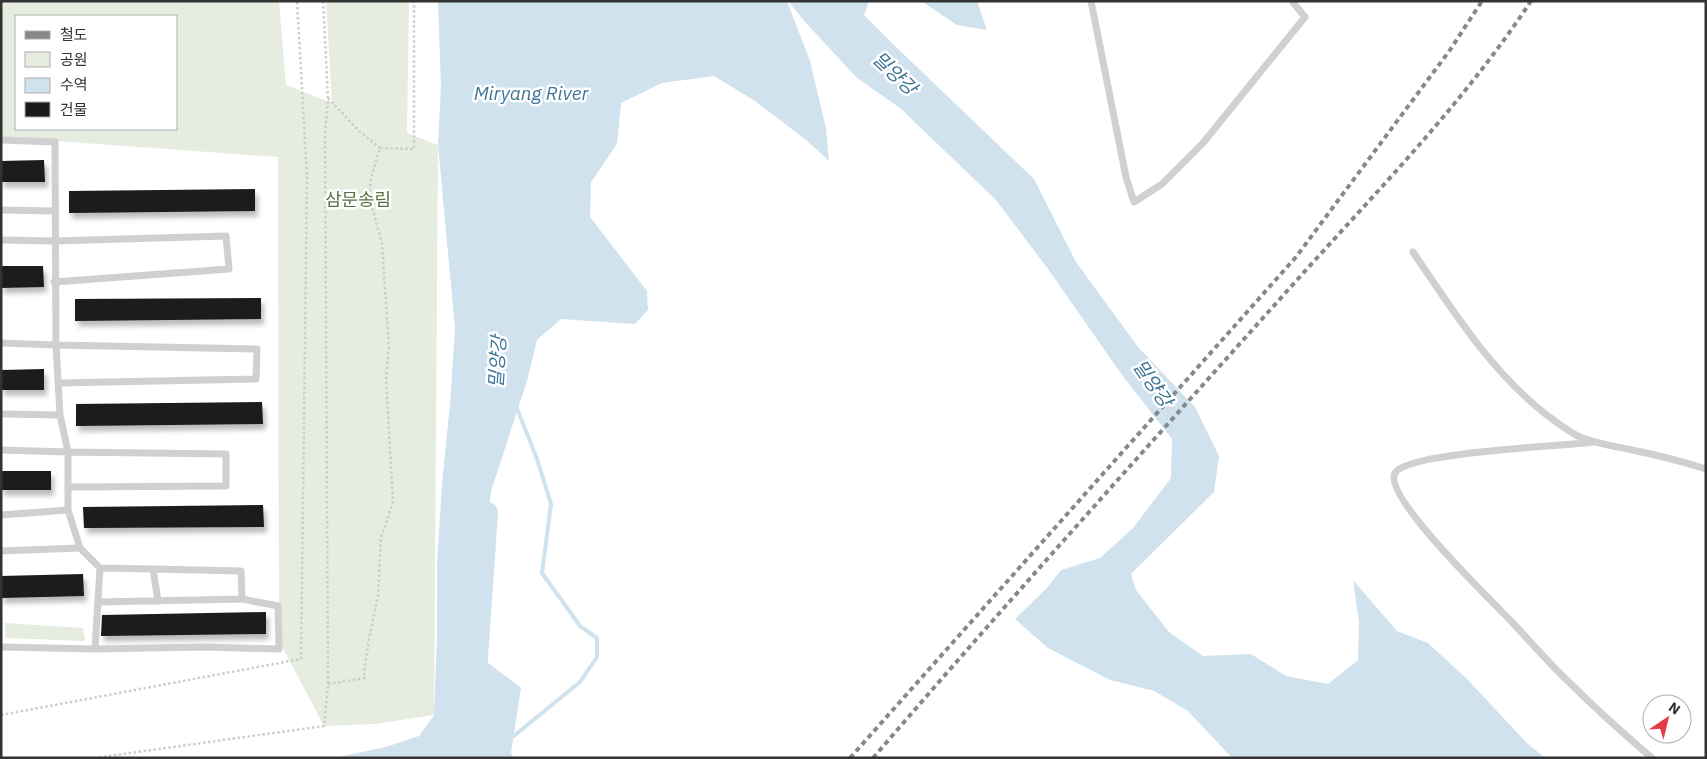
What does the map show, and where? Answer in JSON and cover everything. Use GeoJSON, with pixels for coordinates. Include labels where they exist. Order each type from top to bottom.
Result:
{"type":"FeatureCollection","features":[{"type":"Feature","properties":{"kind":"lane"},"geometry":{"type":"LineString","coordinates":[[1092,1],[1126,177],[1134,202],[1162,184],[1203,143],[1305,17],[1292,1]]}},
{"type":"Feature","properties":{"kind":"lane"},"geometry":{"type":"LineString","coordinates":[[1,140],[55,142],[54,282],[58,383],[60,415],[68,452],[68,510],[80,548],[100,568],[241,571],[242,599]]}},
{"type":"Feature","properties":{"kind":"lane"},"geometry":{"type":"LineString","coordinates":[[1,210],[55,211]]}},
{"type":"Feature","properties":{"kind":"lane"},"geometry":{"type":"LineString","coordinates":[[1,240],[55,241],[226,236],[229,270],[54,282]]}},
{"type":"Feature","properties":{"kind":"lane"},"geometry":{"type":"LineString","coordinates":[[1413,252],[1452,310],[1494,365],[1527,400],[1578,436],[1594,442],[1675,459],[1706,468]]}},
{"type":"Feature","properties":{"kind":"lane"},"geometry":{"type":"LineString","coordinates":[[1,343],[258,349],[256,379],[58,383]]}},
{"type":"Feature","properties":{"kind":"lane"},"geometry":{"type":"LineString","coordinates":[[1,414],[60,415]]}},
{"type":"Feature","properties":{"kind":"lane"},"geometry":{"type":"LineString","coordinates":[[1594,442],[1476,451],[1422,461],[1400,467],[1394,473],[1393,482],[1400,496],[1434,541],[1469,579],[1569,683],[1652,758]]}},
{"type":"Feature","properties":{"kind":"lane"},"geometry":{"type":"LineString","coordinates":[[1,450],[226,454],[226,486],[68,487]]}},
{"type":"Feature","properties":{"kind":"lane"},"geometry":{"type":"LineString","coordinates":[[1,515],[68,510]]}},
{"type":"Feature","properties":{"kind":"lane"},"geometry":{"type":"LineString","coordinates":[[1,551],[80,548]]}},
{"type":"Feature","properties":{"kind":"lane"},"geometry":{"type":"LineString","coordinates":[[95,649],[100,568]]}},
{"type":"Feature","properties":{"kind":"lane"},"geometry":{"type":"LineString","coordinates":[[154,569],[158,601]]}},
{"type":"Feature","properties":{"kind":"lane"},"geometry":{"type":"LineString","coordinates":[[1,647],[279,649],[278,606],[242,599],[98,602]]}},
{"type":"Feature","properties":{"kind":"path"},"geometry":{"type":"LineString","coordinates":[[1,715],[301,659],[308,176],[297,1]]}},
{"type":"Feature","properties":{"kind":"path"},"geometry":{"type":"LineString","coordinates":[[94,758],[324,726],[328,684],[325,143],[328,98],[323,1]]}},
{"type":"Feature","properties":{"kind":"path"},"geometry":{"type":"LineString","coordinates":[[328,98],[359,131],[380,148],[414,149],[414,1]]}},
{"type":"Feature","properties":{"kind":"path"},"geometry":{"type":"LineString","coordinates":[[328,684],[366,678],[364,672],[378,596],[380,538],[393,502],[386,378],[389,347],[382,244],[369,196],[371,178],[380,148]]}},
{"type":"Feature","properties":{"kind":"green space","name":"삼문송림"},"geometry":{"type":"Polygon","coordinates":[[[1,1],[279,1],[286,85],[332,103],[326,1],[409,1],[407,133],[438,145],[434,715],[375,724],[324,726],[279,641],[278,157],[1,137],[1,1]]]}},
{"type":"Feature","properties":{"kind":"green space"},"geometry":{"type":"Polygon","coordinates":[[[5,623],[83,628],[85,641],[6,638],[5,623]]]}},
{"type":"Feature","properties":{"kind":"water","name":"Miryang River"},"geometry":{"type":"Polygon","coordinates":[[[438,1],[787,1],[810,61],[826,128],[829,161],[806,140],[755,101],[714,76],[662,83],[621,103],[617,144],[591,182],[590,217],[647,291],[648,310],[635,324],[561,319],[537,340],[527,381],[491,491],[476,636],[487,662],[521,688],[511,753],[514,758],[334,758],[386,747],[419,736],[434,715],[437,563],[455,328],[438,145],[441,86],[438,1]]]}},
{"type":"Feature","properties":{"kind":"water"},"geometry":{"type":"Polygon","coordinates":[[[788,1],[869,1],[864,15],[1034,179],[1076,262],[1138,347],[1195,407],[1219,456],[1214,492],[1131,574],[1136,590],[1169,632],[1203,656],[1251,654],[1286,676],[1328,684],[1358,660],[1359,622],[1353,580],[1397,631],[1428,643],[1467,679],[1527,743],[1545,758],[1232,758],[1188,711],[1154,691],[1110,680],[1048,648],[1015,619],[1046,589],[1061,570],[1100,558],[1133,528],[1171,478],[1172,439],[1122,375],[1048,269],[996,200],[900,108],[857,78],[788,1]]]}},
{"type":"Feature","properties":{"kind":"water"},"geometry":{"type":"Polygon","coordinates":[[[921,1],[977,1],[987,30],[957,25],[921,1]]]}},
{"type":"Feature","properties":{"kind":"building"},"geometry":{"type":"Polygon","coordinates":[[[44,160],[45,182],[1,182],[1,161],[44,160]]]}},
{"type":"Feature","properties":{"kind":"building"},"geometry":{"type":"Polygon","coordinates":[[[255,189],[255,211],[69,213],[69,191],[255,189]]]}},
{"type":"Feature","properties":{"kind":"building"},"geometry":{"type":"Polygon","coordinates":[[[1,266],[43,266],[44,287],[1,288],[1,266]]]}},
{"type":"Feature","properties":{"kind":"building"},"geometry":{"type":"Polygon","coordinates":[[[261,298],[261,319],[75,321],[75,299],[261,298]]]}},
{"type":"Feature","properties":{"kind":"building"},"geometry":{"type":"Polygon","coordinates":[[[44,369],[44,390],[1,390],[1,370],[44,369]]]}},
{"type":"Feature","properties":{"kind":"building"},"geometry":{"type":"Polygon","coordinates":[[[262,402],[263,424],[76,426],[76,404],[262,402]]]}},
{"type":"Feature","properties":{"kind":"building"},"geometry":{"type":"Polygon","coordinates":[[[1,471],[51,471],[51,490],[1,490],[1,471]]]}},
{"type":"Feature","properties":{"kind":"building"},"geometry":{"type":"Polygon","coordinates":[[[263,505],[264,527],[84,528],[83,507],[263,505]]]}},
{"type":"Feature","properties":{"kind":"building"},"geometry":{"type":"Polygon","coordinates":[[[83,574],[84,596],[1,598],[1,576],[83,574]]]}},
{"type":"Feature","properties":{"kind":"building"},"geometry":{"type":"Polygon","coordinates":[[[266,612],[266,634],[101,636],[102,615],[266,612]]]}},
{"type":"Feature","properties":{"kind":"waterway"},"geometry":{"type":"LineString","coordinates":[[510,739],[580,682],[597,657],[597,638],[580,626],[542,573],[551,504],[537,459],[516,406]]}},
{"type":"Feature","properties":{"kind":"waterway","name":"밀양강"},"geometry":{"type":"LineString","coordinates":[[476,671],[487,513]]}},
{"type":"Feature","properties":{"kind":"railway"},"geometry":{"type":"LineString","coordinates":[[850,758],[1296,257],[1450,50],[1482,1]]}},
{"type":"Feature","properties":{"kind":"railway"},"geometry":{"type":"LineString","coordinates":[[873,758],[1079,523],[1415,150],[1475,78],[1531,1]]}}]}
